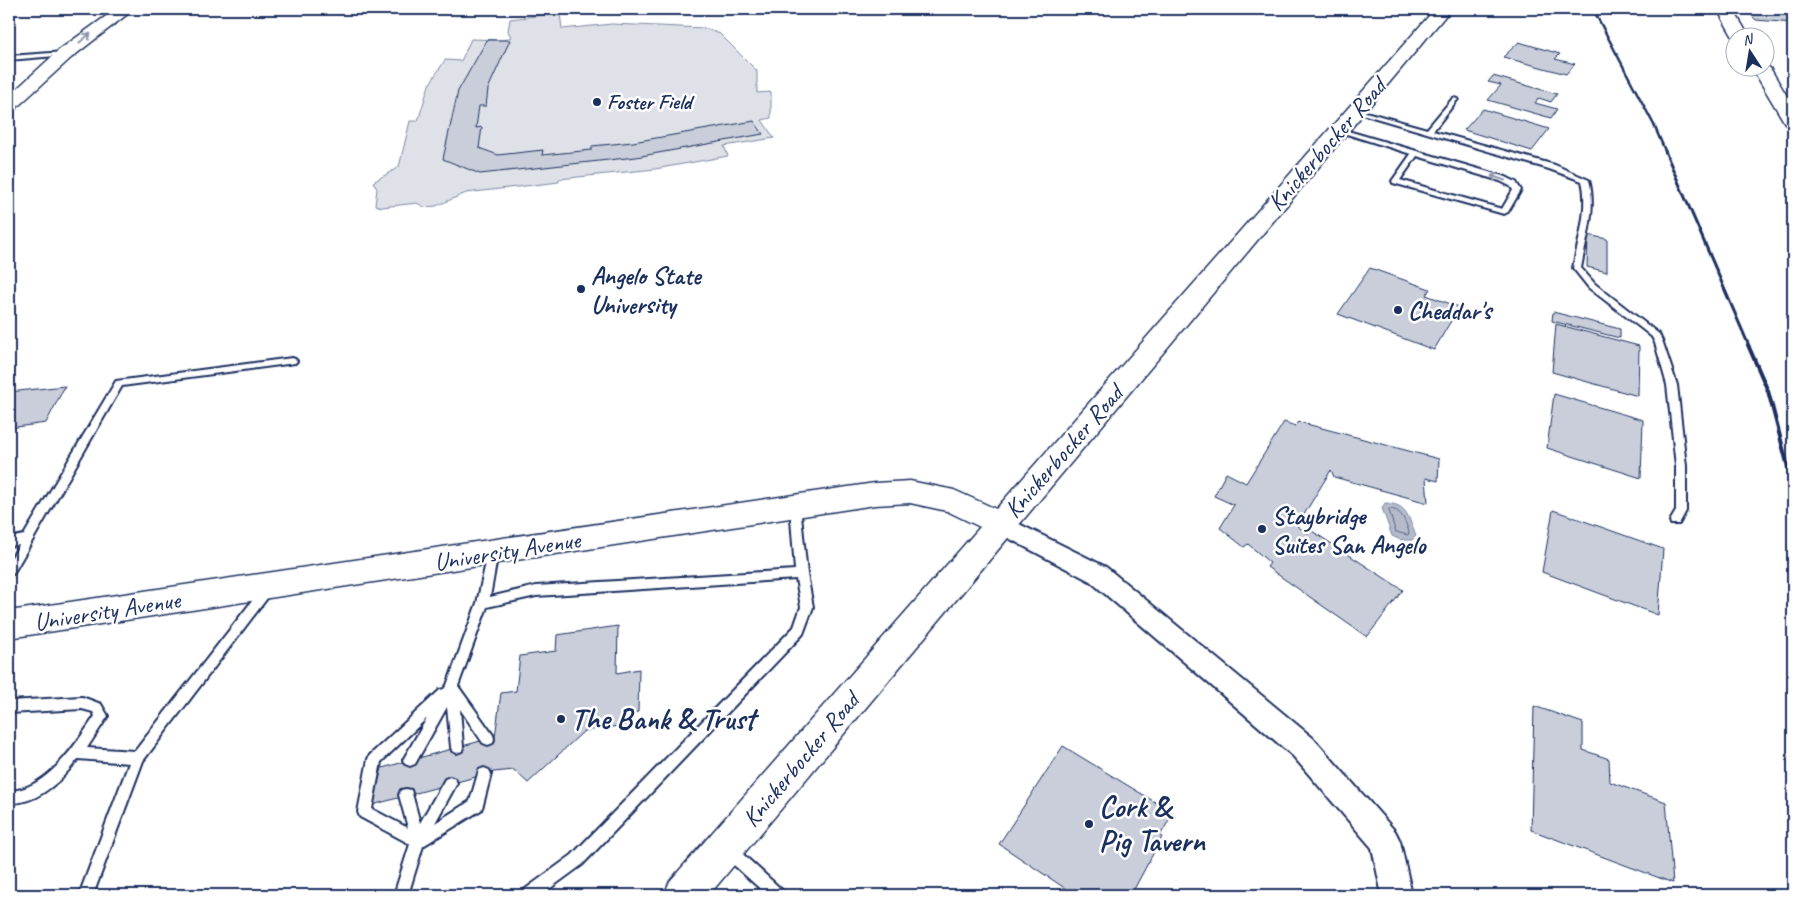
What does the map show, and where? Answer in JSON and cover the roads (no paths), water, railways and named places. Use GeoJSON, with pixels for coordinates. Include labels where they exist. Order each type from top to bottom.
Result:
{"type":"FeatureCollection","features":[{"type":"Feature","properties":{"kind":"street"},"geometry":{"type":"LineString","coordinates":[[15,74],[102,9]]}},
{"type":"Feature","properties":{"kind":"street"},"geometry":{"type":"LineString","coordinates":[[9,105],[65,54],[126,9]]}},
{"type":"Feature","properties":{"kind":"street","name":"Knickerbocker Road"},"geometry":{"type":"LineString","coordinates":[[684,895],[1443,9]]}},
{"type":"Feature","properties":{"kind":"street"},"geometry":{"type":"LineString","coordinates":[[1725,9],[1736,28]]}},
{"type":"Feature","properties":{"kind":"street"},"geometry":{"type":"LineString","coordinates":[[1767,78],[1793,121]]}},
{"type":"Feature","properties":{"kind":"street","name":"University Avenue"},"geometry":{"type":"LineString","coordinates":[[9,625],[875,494],[910,492],[954,501],[1001,524]]}},
{"type":"Feature","properties":{"kind":"street"},"geometry":{"type":"LineString","coordinates":[[1001,524],[1098,574],[1303,747],[1385,841],[1397,895]]}},
{"type":"Feature","properties":{"kind":"lane"},"geometry":{"type":"LineString","coordinates":[[9,58],[65,54]]}},
{"type":"Feature","properties":{"kind":"lane"},"geometry":{"type":"LineString","coordinates":[[1429,132],[1455,99]]}},
{"type":"Feature","properties":{"kind":"lane"},"geometry":{"type":"LineString","coordinates":[[1347,120],[1429,132],[1552,166],[1585,180],[1588,185],[1587,202],[1577,268],[1582,277],[1592,286],[1656,336],[1672,385],[1681,466],[1681,511],[1675,521]]}},
{"type":"Feature","properties":{"kind":"lane"},"geometry":{"type":"LineString","coordinates":[[1347,120],[1415,153],[1503,179],[1513,184],[1516,190],[1504,212],[1396,181],[1415,153]]}},
{"type":"Feature","properties":{"kind":"lane"},"geometry":{"type":"LineString","coordinates":[[9,571],[119,383],[292,361]]}},
{"type":"Feature","properties":{"kind":"lane"},"geometry":{"type":"LineString","coordinates":[[529,895],[577,860],[799,630],[807,608],[801,574],[794,506]]}},
{"type":"Feature","properties":{"kind":"lane"},"geometry":{"type":"LineString","coordinates":[[9,542],[28,539]]}},
{"type":"Feature","properties":{"kind":"lane"},"geometry":{"type":"LineString","coordinates":[[410,760],[452,687],[484,603],[493,552]]}},
{"type":"Feature","properties":{"kind":"lane"},"geometry":{"type":"LineString","coordinates":[[484,603],[536,591],[801,574]]}},
{"type":"Feature","properties":{"kind":"lane"},"geometry":{"type":"LineString","coordinates":[[86,895],[138,757],[271,585]]}},
{"type":"Feature","properties":{"kind":"lane"},"geometry":{"type":"LineString","coordinates":[[452,687],[488,739]]}},
{"type":"Feature","properties":{"kind":"lane"},"geometry":{"type":"LineString","coordinates":[[452,687],[457,747]]}},
{"type":"Feature","properties":{"kind":"lane"},"geometry":{"type":"LineString","coordinates":[[418,841],[365,812],[375,759],[452,687]]}},
{"type":"Feature","properties":{"kind":"lane"},"geometry":{"type":"LineString","coordinates":[[9,707],[82,703],[98,708],[102,716],[77,753],[45,783],[27,794],[9,798]]}},
{"type":"Feature","properties":{"kind":"lane"},"geometry":{"type":"LineString","coordinates":[[77,753],[138,757]]}},
{"type":"Feature","properties":{"kind":"lane"},"geometry":{"type":"LineString","coordinates":[[418,841],[476,805],[484,774]]}},
{"type":"Feature","properties":{"kind":"lane"},"geometry":{"type":"LineString","coordinates":[[401,895],[418,841],[450,783]]}},
{"type":"Feature","properties":{"kind":"lane"},"geometry":{"type":"LineString","coordinates":[[406,795],[418,841]]}},
{"type":"Feature","properties":{"kind":"lane"},"geometry":{"type":"LineString","coordinates":[[725,847],[777,895]]}},
{"type":"Feature","properties":{"kind":"water"},"geometry":{"type":"Polygon","coordinates":[[[1385,503],[1398,506],[1409,517],[1416,536],[1412,540],[1401,540],[1392,536],[1382,508],[1385,503]]]}},
{"type":"Feature","properties":{"kind":"railway"},"geometry":{"type":"LineString","coordinates":[[1593,9],[1654,125],[1666,153]]}},
{"type":"Feature","properties":{"kind":"railway"},"geometry":{"type":"LineString","coordinates":[[1665,151],[1749,346]]}},
{"type":"Feature","properties":{"kind":"railway"},"geometry":{"type":"LineString","coordinates":[[1748,345],[1768,391],[1793,486]]}},
{"type":"Feature","properties":{"kind":"place","name":"Foster Field"},"geometry":{"type":"Point","coordinates":[597,102]}},
{"type":"Feature","properties":{"kind":"place","name":"Angelo State University"},"geometry":{"type":"Point","coordinates":[581,289]}},
{"type":"Feature","properties":{"kind":"place","name":"Cheddar's"},"geometry":{"type":"Point","coordinates":[1398,310]}},
{"type":"Feature","properties":{"kind":"place","name":"Staybridge Suites San Angelo"},"geometry":{"type":"Point","coordinates":[1262,529]}},
{"type":"Feature","properties":{"kind":"place","name":"The Bank & Trust"},"geometry":{"type":"Point","coordinates":[561,719]}},
{"type":"Feature","properties":{"kind":"place","name":"Cork & Pig Tavern"},"geometry":{"type":"Point","coordinates":[1089,824]}}]}
